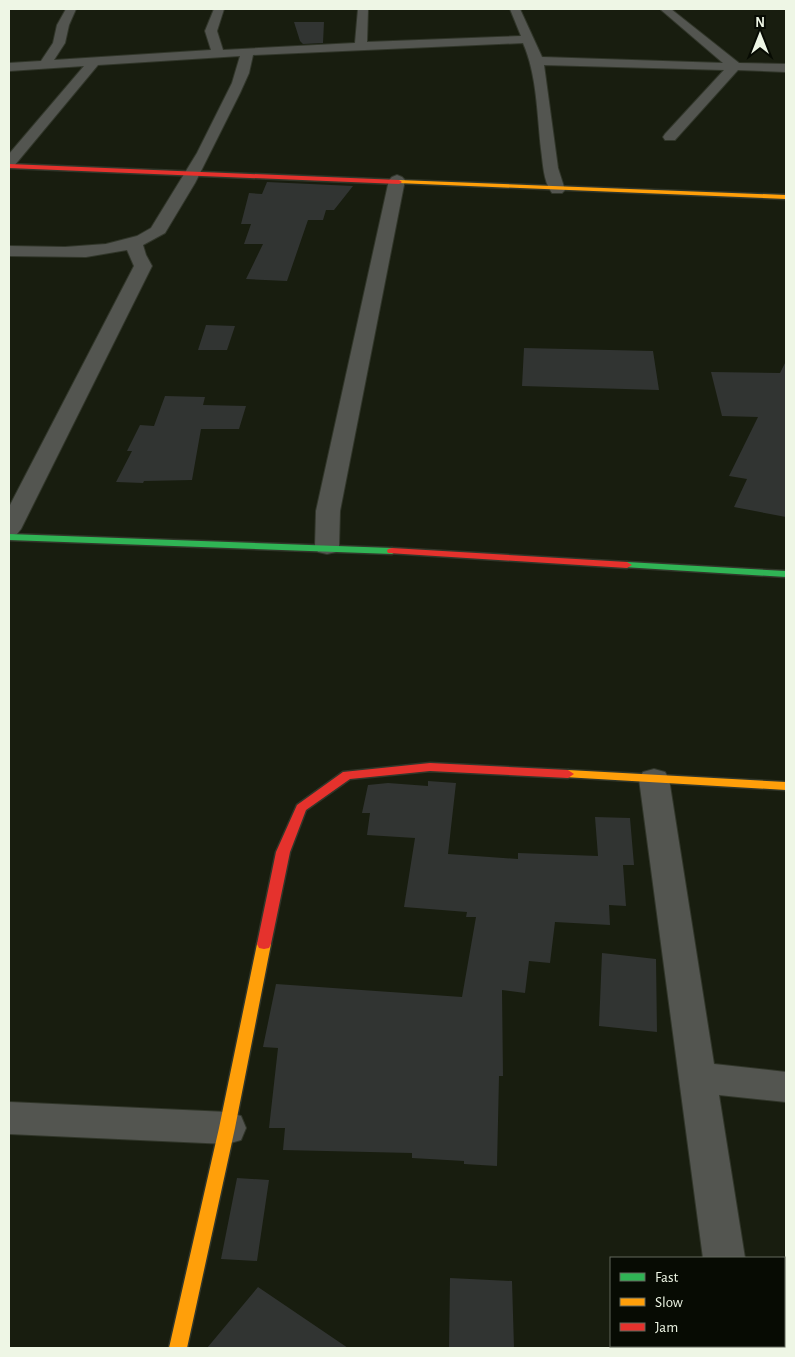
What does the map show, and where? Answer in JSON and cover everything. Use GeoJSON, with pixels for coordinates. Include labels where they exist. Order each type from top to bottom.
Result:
{"type":"FeatureCollection","features":[{"type":"Feature","properties":{"kind":"street"},"geometry":{"type":"LineString","coordinates":[[45,65],[60,43],[63,25],[71,9]]}},
{"type":"Feature","properties":{"kind":"street"},"geometry":{"type":"LineString","coordinates":[[218,54],[211,31],[219,9]]}},
{"type":"Feature","properties":{"kind":"street"},"geometry":{"type":"LineString","coordinates":[[361,47],[363,9]]}},
{"type":"Feature","properties":{"kind":"street"},"geometry":{"type":"LineString","coordinates":[[515,9],[537,61],[550,168],[558,190]]}},
{"type":"Feature","properties":{"kind":"street"},"geometry":{"type":"LineString","coordinates":[[665,9],[735,66]]}},
{"type":"Feature","properties":{"kind":"street"},"geometry":{"type":"LineString","coordinates":[[9,67],[247,52],[528,39]]}},
{"type":"Feature","properties":{"kind":"street"},"geometry":{"type":"LineString","coordinates":[[9,251],[106,250],[134,242],[158,231],[195,172],[245,69],[247,52]]}},
{"type":"Feature","properties":{"kind":"street"},"geometry":{"type":"LineString","coordinates":[[537,61],[786,68]]}},
{"type":"Feature","properties":{"kind":"street"},"geometry":{"type":"LineString","coordinates":[[9,165],[96,62]]}},
{"type":"Feature","properties":{"kind":"street"},"geometry":{"type":"LineString","coordinates":[[670,137],[735,66]]}},
{"type":"Feature","properties":{"kind":"street"},"geometry":{"type":"LineString","coordinates":[[9,165],[397,180],[558,190],[786,197]]}},
{"type":"Feature","properties":{"kind":"street"},"geometry":{"type":"LineString","coordinates":[[327,547],[328,511],[397,180]]}},
{"type":"Feature","properties":{"kind":"street"},"geometry":{"type":"LineString","coordinates":[[9,529],[143,266],[137,256],[134,242]]}},
{"type":"Feature","properties":{"kind":"street"},"geometry":{"type":"LineString","coordinates":[[9,537],[327,547],[786,574]]}},
{"type":"Feature","properties":{"kind":"street"},"geometry":{"type":"LineString","coordinates":[[178,1348],[227,1128],[283,852],[301,808],[347,775],[430,767],[786,786]]}},
{"type":"Feature","properties":{"kind":"street"},"geometry":{"type":"LineString","coordinates":[[654,779],[724,1257]]}},
{"type":"Feature","properties":{"kind":"street"},"geometry":{"type":"LineString","coordinates":[[698,1078],[786,1087]]}},
{"type":"Feature","properties":{"kind":"street"},"geometry":{"type":"LineString","coordinates":[[9,1118],[227,1128]]}},
{"type":"Feature","properties":{"kind":"building"},"geometry":{"type":"Polygon","coordinates":[[[294,22],[324,22],[323,43],[303,44],[300,41],[294,22]]]}},
{"type":"Feature","properties":{"kind":"building"},"geometry":{"type":"Polygon","coordinates":[[[267,182],[353,186],[334,210],[326,210],[323,220],[308,220],[287,281],[246,279],[263,244],[244,244],[251,224],[241,224],[249,193],[262,194],[267,182]]]}},
{"type":"Feature","properties":{"kind":"building"},"geometry":{"type":"Polygon","coordinates":[[[206,325],[235,326],[227,350],[198,350],[206,325]]]}},
{"type":"Feature","properties":{"kind":"building"},"geometry":{"type":"Polygon","coordinates":[[[524,348],[653,351],[659,390],[522,386],[524,348]]]}},
{"type":"Feature","properties":{"kind":"building"},"geometry":{"type":"Polygon","coordinates":[[[786,361],[786,517],[734,507],[747,479],[729,476],[758,417],[722,416],[711,372],[780,373],[786,361]]]}},
{"type":"Feature","properties":{"kind":"building"},"geometry":{"type":"Polygon","coordinates":[[[165,396],[205,397],[203,405],[246,406],[239,429],[201,429],[192,480],[144,481],[143,483],[116,482],[132,451],[127,451],[140,425],[154,426],[165,396]]]}},
{"type":"Feature","properties":{"kind":"building"},"geometry":{"type":"Polygon","coordinates":[[[428,781],[456,783],[448,854],[518,859],[518,853],[598,856],[595,817],[630,818],[634,865],[623,865],[626,906],[609,905],[610,925],[555,922],[550,963],[529,961],[525,993],[502,990],[503,1076],[499,1076],[497,1166],[464,1164],[464,1161],[412,1158],[412,1153],[283,1150],[285,1128],[269,1128],[278,1048],[263,1047],[276,984],[462,997],[476,917],[466,917],[467,912],[404,907],[415,838],[367,835],[370,813],[362,813],[368,785],[388,783],[428,786],[428,781]]]}},
{"type":"Feature","properties":{"kind":"building"},"geometry":{"type":"Polygon","coordinates":[[[602,953],[656,959],[657,1032],[599,1026],[602,953]]]}},
{"type":"Feature","properties":{"kind":"building"},"geometry":{"type":"Polygon","coordinates":[[[237,1178],[269,1180],[257,1261],[221,1259],[237,1178]]]}},
{"type":"Feature","properties":{"kind":"building"},"geometry":{"type":"Polygon","coordinates":[[[450,1278],[512,1281],[514,1348],[449,1348],[450,1278]]]}},
{"type":"Feature","properties":{"kind":"building"},"geometry":{"type":"Polygon","coordinates":[[[258,1287],[348,1348],[207,1348],[258,1287]]]}},
{"type":"Feature","properties":{"kind":"traffic: fast"},"geometry":{"type":"LineString","coordinates":[[9,537],[392,551]]}},
{"type":"Feature","properties":{"kind":"traffic: fast"},"geometry":{"type":"LineString","coordinates":[[627,565],[786,574]]}},
{"type":"Feature","properties":{"kind":"traffic: slow"},"geometry":{"type":"LineString","coordinates":[[399,182],[786,197]]}},
{"type":"Feature","properties":{"kind":"traffic: slow"},"geometry":{"type":"LineString","coordinates":[[568,774],[786,786]]}},
{"type":"Feature","properties":{"kind":"traffic: slow"},"geometry":{"type":"LineString","coordinates":[[178,1348],[227,1128],[264,944]]}},
{"type":"Feature","properties":{"kind":"traffic: jam"},"geometry":{"type":"LineString","coordinates":[[9,166],[399,182]]}},
{"type":"Feature","properties":{"kind":"traffic: jam"},"geometry":{"type":"LineString","coordinates":[[392,551],[627,565]]}},
{"type":"Feature","properties":{"kind":"traffic: jam"},"geometry":{"type":"LineString","coordinates":[[264,944],[283,852],[301,808],[347,775],[430,767],[568,774]]}}]}
